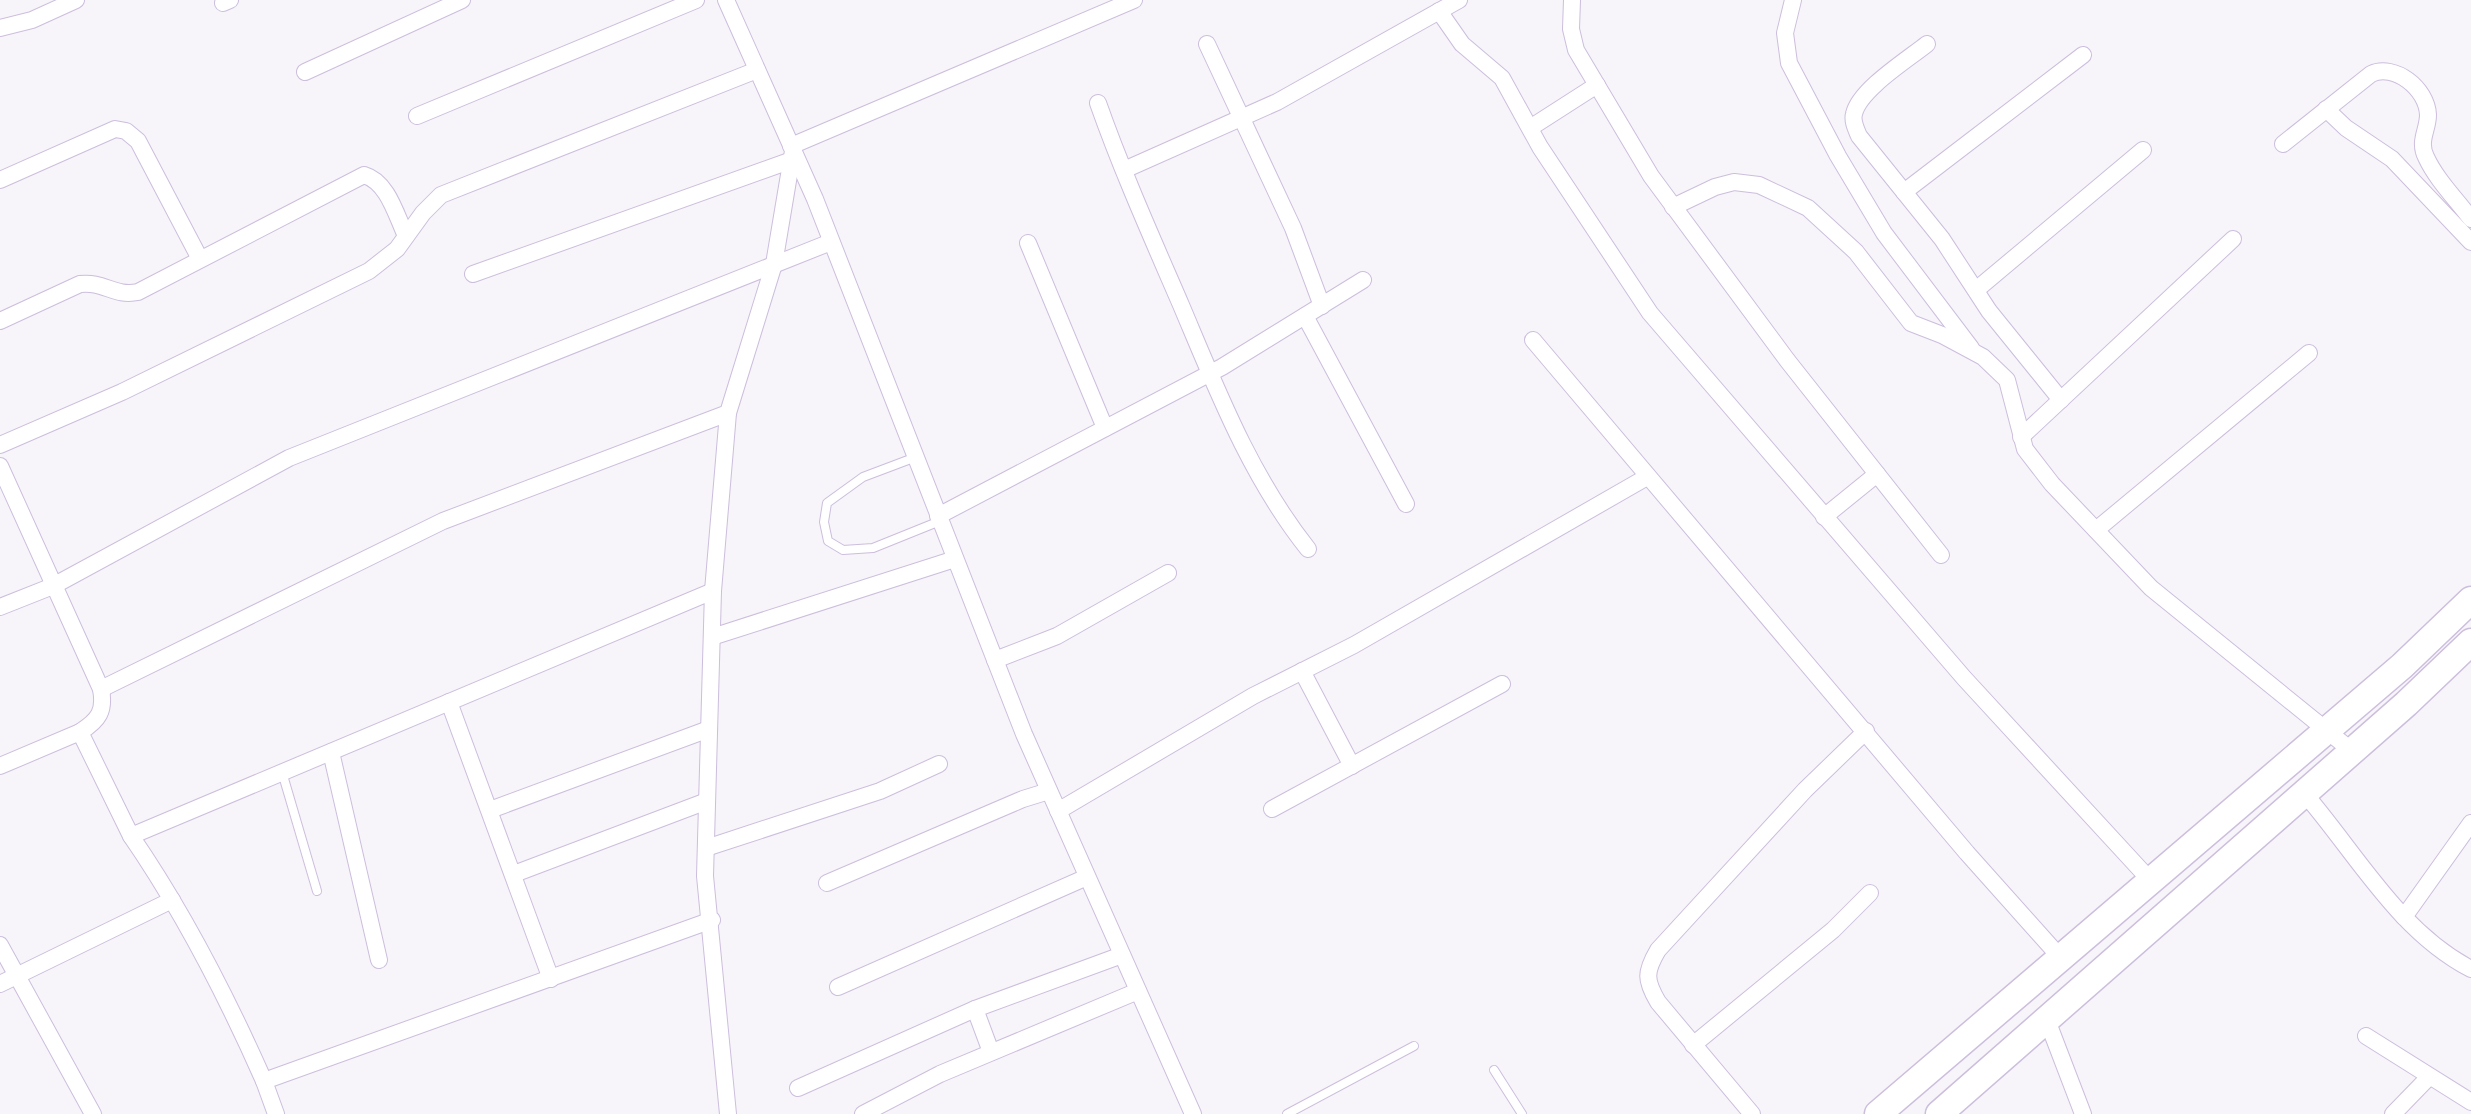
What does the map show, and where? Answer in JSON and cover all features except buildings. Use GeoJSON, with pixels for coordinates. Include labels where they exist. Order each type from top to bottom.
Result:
{"type":"FeatureCollection","features":[{"type":"Feature","properties":{"kind":"main road"},"geometry":{"type":"LineString","coordinates":[[1878,1114],[2402,666],[2471,600]]}},
{"type":"Feature","properties":{"kind":"main road"},"geometry":{"type":"LineString","coordinates":[[1939,1114],[2352,751],[2471,642]]}},
{"type":"Feature","properties":{"kind":"street"},"geometry":{"type":"LineString","coordinates":[[0,28],[32,20],[76,0]]}},
{"type":"Feature","properties":{"kind":"street"},"geometry":{"type":"LineString","coordinates":[[305,72],[462,0]]}},
{"type":"Feature","properties":{"kind":"street"},"geometry":{"type":"LineString","coordinates":[[417,116],[696,0]]}},
{"type":"Feature","properties":{"kind":"street"},"geometry":{"type":"LineString","coordinates":[[726,0],[831,242],[1049,791],[1193,1114]]}},
{"type":"Feature","properties":{"kind":"street"},"geometry":{"type":"LineString","coordinates":[[473,274],[792,152],[1134,0]]}},
{"type":"Feature","properties":{"kind":"street"},"geometry":{"type":"LineString","coordinates":[[1124,170],[1278,102],[1459,0]]}},
{"type":"Feature","properties":{"kind":"street"},"geometry":{"type":"LineString","coordinates":[[1572,0],[1571,29],[1576,50],[1651,176],[1787,360],[1941,555]]}},
{"type":"Feature","properties":{"kind":"street"},"geometry":{"type":"LineString","coordinates":[[1793,0],[1785,33],[1789,63],[1838,156],[1884,233],[1975,353],[2007,380],[2025,449],[2052,484],[2151,589],[2352,751]]}},
{"type":"Feature","properties":{"kind":"street"},"geometry":{"type":"LineString","coordinates":[[1439,11],[1462,44],[1502,78],[1530,128],[1650,313],[1965,678],[2150,880]]}},
{"type":"Feature","properties":{"kind":"street"},"geometry":{"type":"LineString","coordinates":[[1207,44],[1293,228],[1322,306]]}},
{"type":"Feature","properties":{"kind":"street"},"geometry":{"type":"LineString","coordinates":[[1927,44],[1867,93],[1852,118],[1859,136],[1942,239],[1989,311],[2061,400]]}},
{"type":"Feature","properties":{"kind":"street"},"geometry":{"type":"LineString","coordinates":[[1904,192],[2083,55]]}},
{"type":"Feature","properties":{"kind":"street"},"geometry":{"type":"LineString","coordinates":[[2283,144],[2371,74],[2383,68],[2396,71],[2424,101],[2428,116],[2422,137],[2424,155],[2471,219]]}},
{"type":"Feature","properties":{"kind":"street"},"geometry":{"type":"LineString","coordinates":[[0,445],[122,392],[369,271],[397,248],[423,213],[441,195],[757,70]]}},
{"type":"Feature","properties":{"kind":"street"},"geometry":{"type":"LineString","coordinates":[[1530,128],[1597,85]]}},
{"type":"Feature","properties":{"kind":"street"},"geometry":{"type":"LineString","coordinates":[[1098,103],[1210,373],[1259,479],[1278,512],[1308,549]]}},
{"type":"Feature","properties":{"kind":"street"},"geometry":{"type":"LineString","coordinates":[[2326,109],[2346,128],[2392,159],[2471,242]]}},
{"type":"Feature","properties":{"kind":"street"},"geometry":{"type":"LineString","coordinates":[[0,180],[105,132],[115,129],[126,131],[138,141],[200,259]]}},
{"type":"Feature","properties":{"kind":"street"},"geometry":{"type":"LineString","coordinates":[[1976,290],[2143,150]]}},
{"type":"Feature","properties":{"kind":"street"},"geometry":{"type":"LineString","coordinates":[[728,1114],[712,970],[712,920],[705,876],[713,591],[727,413],[774,264],[792,152]]}},
{"type":"Feature","properties":{"kind":"street"},"geometry":{"type":"LineString","coordinates":[[0,321],[80,284],[92,283],[123,295],[138,292],[364,174],[375,178],[384,190],[406,236]]}},
{"type":"Feature","properties":{"kind":"street"},"geometry":{"type":"LineString","coordinates":[[1673,207],[1715,187],[1734,182],[1759,185],[1808,208],[1856,252],[1912,323],[1975,353]]}},
{"type":"Feature","properties":{"kind":"street"},"geometry":{"type":"LineString","coordinates":[[2021,437],[2233,239]]}},
{"type":"Feature","properties":{"kind":"street"},"geometry":{"type":"LineString","coordinates":[[0,607],[53,586],[289,458],[831,242]]}},
{"type":"Feature","properties":{"kind":"street"},"geometry":{"type":"LineString","coordinates":[[1028,243],[1105,428]]}},
{"type":"Feature","properties":{"kind":"street"},"geometry":{"type":"LineString","coordinates":[[939,518],[1210,373],[1363,280]]}},
{"type":"Feature","properties":{"kind":"street"},"geometry":{"type":"LineString","coordinates":[[1305,316],[1406,504]]}},
{"type":"Feature","properties":{"kind":"street"},"geometry":{"type":"LineString","coordinates":[[1533,340],[1647,477],[2060,957]]}},
{"type":"Feature","properties":{"kind":"street"},"geometry":{"type":"LineString","coordinates":[[2096,530],[2309,353]]}},
{"type":"Feature","properties":{"kind":"street"},"geometry":{"type":"LineString","coordinates":[[101,689],[443,521],[727,413]]}},
{"type":"Feature","properties":{"kind":"street"},"geometry":{"type":"LineString","coordinates":[[0,466],[101,689],[103,705],[98,721],[80,732],[0,766]]}},
{"type":"Feature","properties":{"kind":"street"},"geometry":{"type":"LineString","coordinates":[[1824,517],[1877,474]]}},
{"type":"Feature","properties":{"kind":"street"},"geometry":{"type":"LineString","coordinates":[[1058,811],[1254,696],[1354,645],[1647,477]]}},
{"type":"Feature","properties":{"kind":"street"},"geometry":{"type":"LineString","coordinates":[[712,637],[955,559]]}},
{"type":"Feature","properties":{"kind":"street"},"geometry":{"type":"LineString","coordinates":[[995,660],[1057,636],[1168,573]]}},
{"type":"Feature","properties":{"kind":"street"},"geometry":{"type":"LineString","coordinates":[[131,836],[713,591]]}},
{"type":"Feature","properties":{"kind":"street"},"geometry":{"type":"LineString","coordinates":[[1302,671],[1352,766]]}},
{"type":"Feature","properties":{"kind":"street"},"geometry":{"type":"LineString","coordinates":[[1272,809],[1502,684]]}},
{"type":"Feature","properties":{"kind":"street"},"geometry":{"type":"LineString","coordinates":[[449,702],[551,979]]}},
{"type":"Feature","properties":{"kind":"street"},"geometry":{"type":"LineString","coordinates":[[490,810],[709,729]]}},
{"type":"Feature","properties":{"kind":"street"},"geometry":{"type":"LineString","coordinates":[[1752,1114],[1658,1002],[1649,987],[1648,967],[1658,950],[1805,790],[1866,731]]}},
{"type":"Feature","properties":{"kind":"street"},"geometry":{"type":"LineString","coordinates":[[80,732],[131,836],[172,900],[228,1000],[276,1114]]}},
{"type":"Feature","properties":{"kind":"street"},"geometry":{"type":"LineString","coordinates":[[331,752],[379,961]]}},
{"type":"Feature","properties":{"kind":"street"},"geometry":{"type":"LineString","coordinates":[[706,848],[880,791],[939,764]]}},
{"type":"Feature","properties":{"kind":"street"},"geometry":{"type":"LineString","coordinates":[[827,883],[1012,803],[1049,791]]}},
{"type":"Feature","properties":{"kind":"street"},"geometry":{"type":"LineString","coordinates":[[2304,793],[2404,916],[2450,958],[2471,969]]}},
{"type":"Feature","properties":{"kind":"street"},"geometry":{"type":"LineString","coordinates":[[514,874],[707,801]]}},
{"type":"Feature","properties":{"kind":"street"},"geometry":{"type":"LineString","coordinates":[[2404,916],[2471,823]]}},
{"type":"Feature","properties":{"kind":"street"},"geometry":{"type":"LineString","coordinates":[[838,987],[1087,877]]}},
{"type":"Feature","properties":{"kind":"street"},"geometry":{"type":"LineString","coordinates":[[1693,1045],[1833,930],[1870,893]]}},
{"type":"Feature","properties":{"kind":"street"},"geometry":{"type":"LineString","coordinates":[[0,984],[172,900]]}},
{"type":"Feature","properties":{"kind":"street"},"geometry":{"type":"LineString","coordinates":[[264,1081],[712,920]]}},
{"type":"Feature","properties":{"kind":"street"},"geometry":{"type":"LineString","coordinates":[[0,945],[93,1114]]}},
{"type":"Feature","properties":{"kind":"street"},"geometry":{"type":"LineString","coordinates":[[798,1088],[975,1009],[1122,955]]}},
{"type":"Feature","properties":{"kind":"street"},"geometry":{"type":"LineString","coordinates":[[863,1114],[991,1052],[1138,991]]}},
{"type":"Feature","properties":{"kind":"street"},"geometry":{"type":"LineString","coordinates":[[975,1009],[991,1052]]}},
{"type":"Feature","properties":{"kind":"street"},"geometry":{"type":"LineString","coordinates":[[2047,1020],[2083,1114]]}},
{"type":"Feature","properties":{"kind":"street"},"geometry":{"type":"LineString","coordinates":[[2366,1036],[2471,1102]]}},
{"type":"Feature","properties":{"kind":"street"},"geometry":{"type":"LineString","coordinates":[[2393,1114],[2429,1077]]}},
{"type":"Feature","properties":{"kind":"lane"},"geometry":{"type":"LineString","coordinates":[[916,457],[863,477],[827,503],[824,523],[828,541],[843,550],[873,548],[939,518]]}},
{"type":"Feature","properties":{"kind":"lane"},"geometry":{"type":"LineString","coordinates":[[282,772],[317,891]]}},
{"type":"Feature","properties":{"kind":"lane"},"geometry":{"type":"LineString","coordinates":[[1287,1114],[1414,1046]]}},
{"type":"Feature","properties":{"kind":"lane"},"geometry":{"type":"LineString","coordinates":[[1494,1070],[1522,1114]]}}]}
